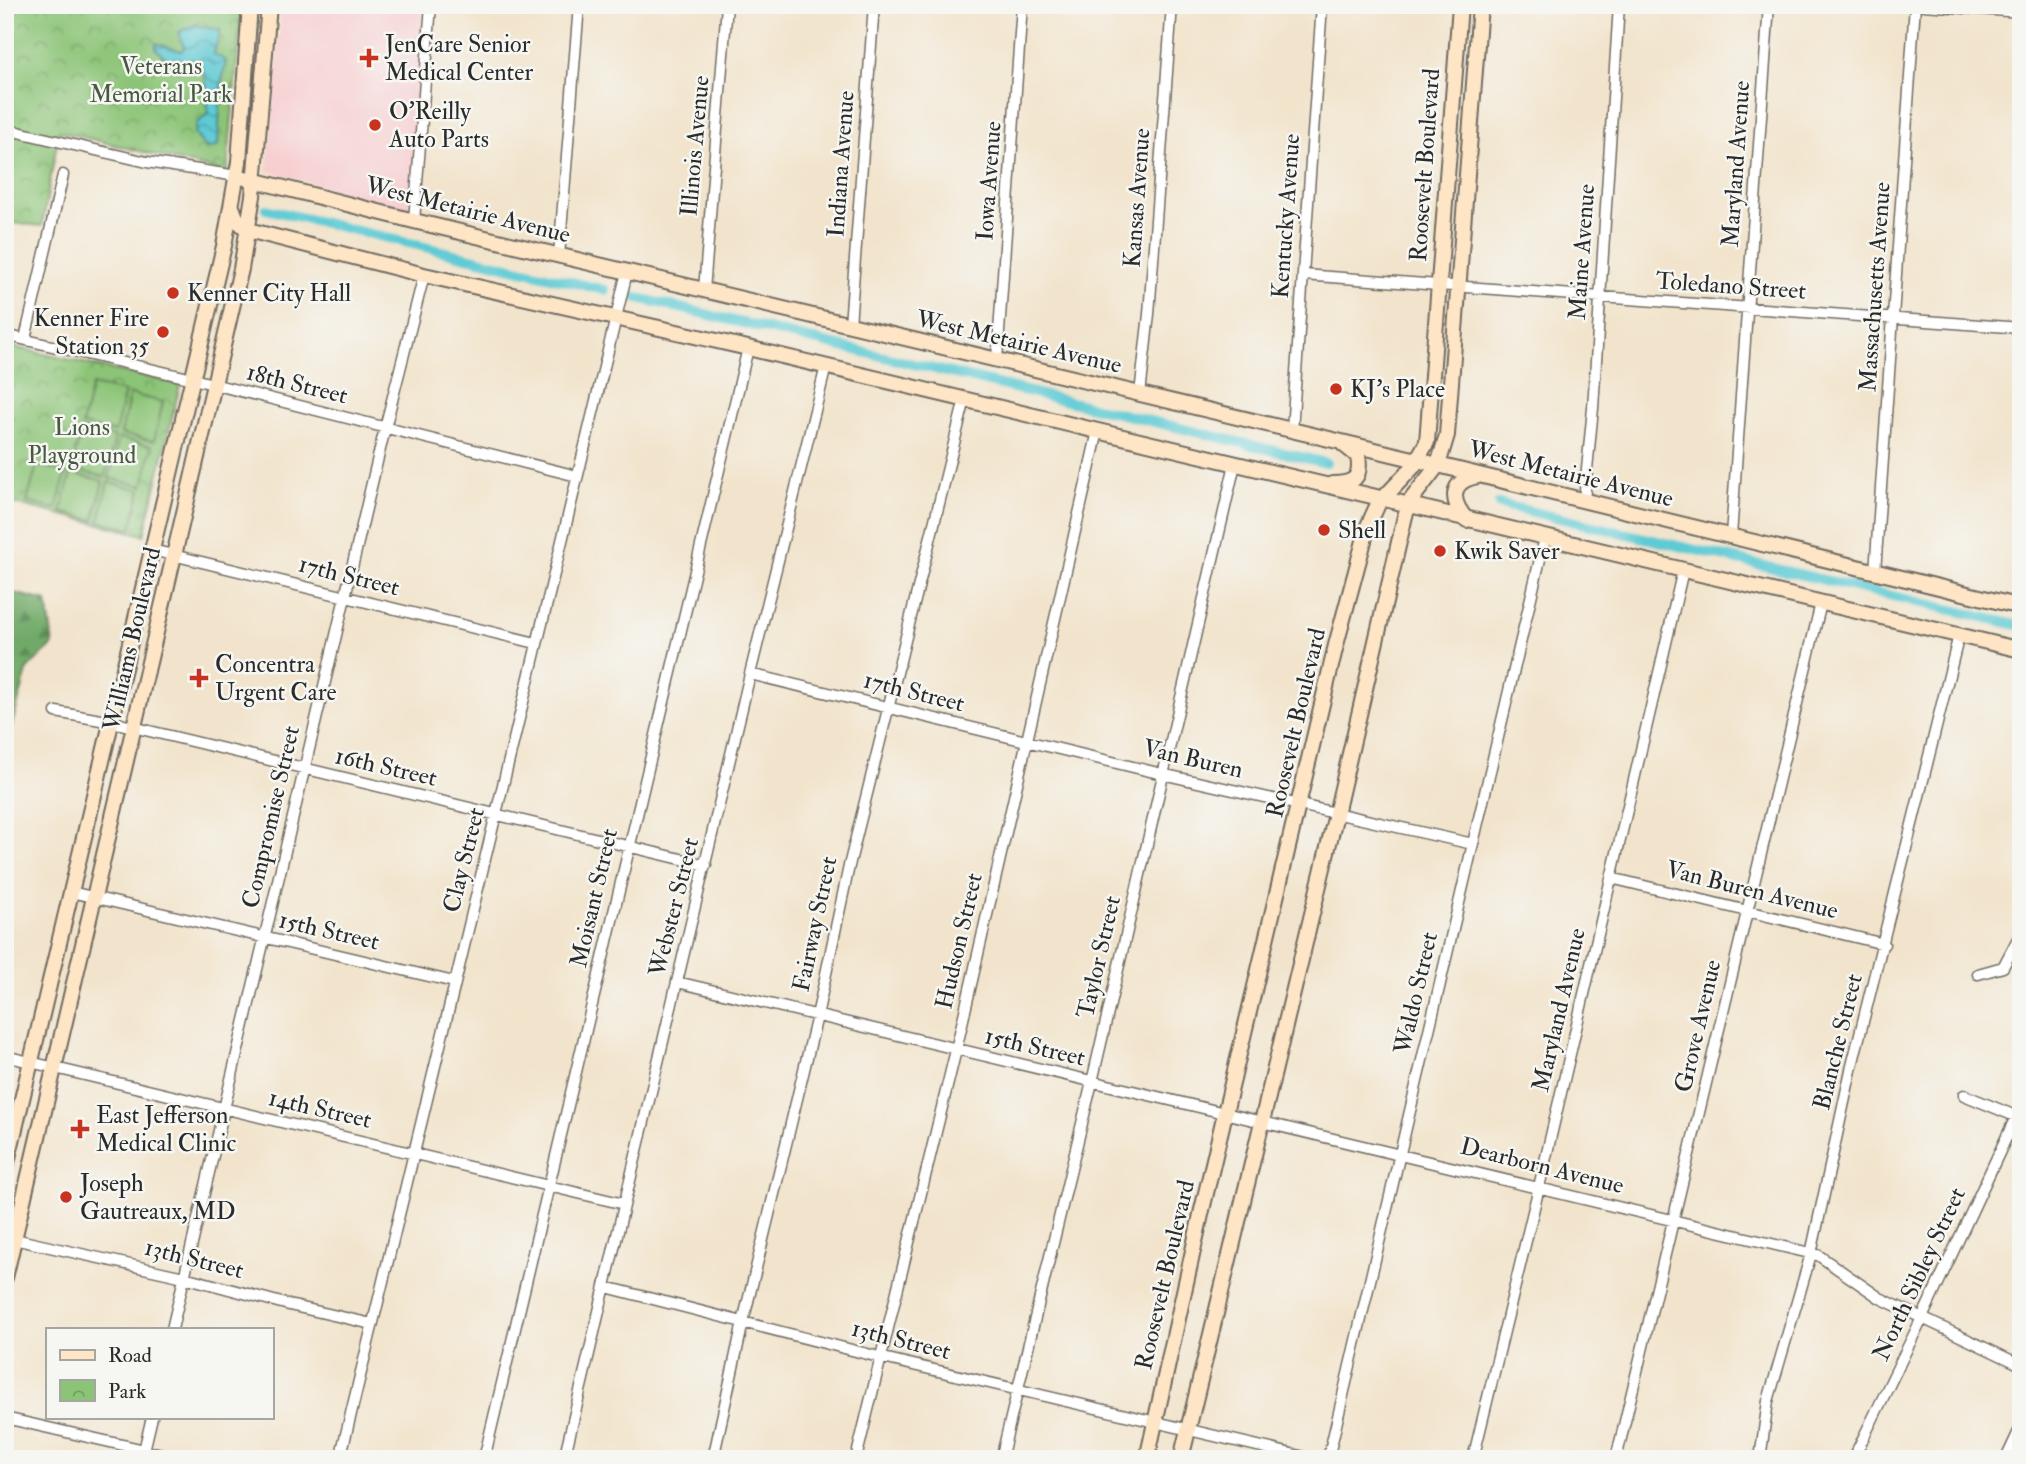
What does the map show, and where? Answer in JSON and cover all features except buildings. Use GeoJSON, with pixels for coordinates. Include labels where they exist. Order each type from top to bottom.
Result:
{"type":"FeatureCollection","features":[{"type":"Feature","properties":{"kind":"main road","name":"Williams Boulevard"},"geometry":{"type":"LineString","coordinates":[[5,1171],[232,207],[237,176],[250,5]]}},
{"type":"Feature","properties":{"kind":"main road","name":"Williams Boulevard"},"geometry":{"type":"LineString","coordinates":[[5,1278],[10,1238],[54,1068],[176,556],[248,230],[269,5]]}},
{"type":"Feature","properties":{"kind":"main road","name":"Roosevelt Boulevard"},"geometry":{"type":"LineString","coordinates":[[1147,1459],[1202,1210],[1340,632],[1372,516],[1382,499],[1418,460],[1428,434],[1460,5]]}},
{"type":"Feature","properties":{"kind":"main road","name":"Roosevelt Boulevard"},"geometry":{"type":"LineString","coordinates":[[1181,1459],[1408,506],[1438,465],[1447,435],[1480,5]]}},
{"type":"Feature","properties":{"kind":"main road","name":"West Metairie Avenue"},"geometry":{"type":"LineString","coordinates":[[237,176],[414,221],[1418,460],[2021,607]]}},
{"type":"Feature","properties":{"kind":"main road"},"geometry":{"type":"LineString","coordinates":[[232,207],[237,220],[248,230],[424,275],[826,366],[2021,650]]}},
{"type":"Feature","properties":{"kind":"main road"},"geometry":{"type":"LineString","coordinates":[[206,326],[227,329]]}},
{"type":"Feature","properties":{"kind":"main road"},"geometry":{"type":"LineString","coordinates":[[1320,484],[1343,484],[1353,480],[1358,474],[1358,456],[1338,441]]}},
{"type":"Feature","properties":{"kind":"main road"},"geometry":{"type":"LineString","coordinates":[[1468,520],[1457,509],[1457,485],[1465,478],[1483,476]]}},
{"type":"Feature","properties":{"kind":"street"},"geometry":{"type":"LineString","coordinates":[[414,221],[431,5]]}},
{"type":"Feature","properties":{"kind":"street"},"geometry":{"type":"LineString","coordinates":[[559,256],[579,5]]}},
{"type":"Feature","properties":{"kind":"street","name":"Illinois Avenue"},"geometry":{"type":"LineString","coordinates":[[704,290],[727,5]]}},
{"type":"Feature","properties":{"kind":"street","name":"Indiana Avenue"},"geometry":{"type":"LineString","coordinates":[[850,325],[874,5]]}},
{"type":"Feature","properties":{"kind":"street","name":"Iowa Avenue"},"geometry":{"type":"LineString","coordinates":[[997,360],[1023,5]]}},
{"type":"Feature","properties":{"kind":"street","name":"Kansas Avenue"},"geometry":{"type":"LineString","coordinates":[[1140,394],[1149,314],[1172,5]]}},
{"type":"Feature","properties":{"kind":"street","name":"Kentucky Avenue"},"geometry":{"type":"LineString","coordinates":[[1292,430],[1322,5]]}},
{"type":"Feature","properties":{"kind":"street","name":"Maine Avenue"},"geometry":{"type":"LineString","coordinates":[[1584,500],[1601,297],[1619,5]]}},
{"type":"Feature","properties":{"kind":"street","name":"Maryland Avenue"},"geometry":{"type":"LineString","coordinates":[[1731,536],[1769,5]]}},
{"type":"Feature","properties":{"kind":"street","name":"Massachusetts Avenue"},"geometry":{"type":"LineString","coordinates":[[1875,572],[1915,5]]}},
{"type":"Feature","properties":{"kind":"street"},"geometry":{"type":"LineString","coordinates":[[1924,5],[2021,12]]}},
{"type":"Feature","properties":{"kind":"street","name":"West Metairie Avenue"},"geometry":{"type":"LineString","coordinates":[[5,129],[148,162],[237,176]]}},
{"type":"Feature","properties":{"kind":"street"},"geometry":{"type":"LineString","coordinates":[[25,339],[63,175]]}},
{"type":"Feature","properties":{"kind":"street","name":"Clay Street"},"geometry":{"type":"LineString","coordinates":[[340,1459],[627,272]]}},
{"type":"Feature","properties":{"kind":"street","name":"Compromise Street"},"geometry":{"type":"LineString","coordinates":[[172,1328],[385,428],[424,275]]}},
{"type":"Feature","properties":{"kind":"street","name":"Toledano Street"},"geometry":{"type":"LineString","coordinates":[[1303,275],[2021,328]]}},
{"type":"Feature","properties":{"kind":"street","name":"18th Street"},"geometry":{"type":"LineString","coordinates":[[5,335],[193,379],[578,476]]}},
{"type":"Feature","properties":{"kind":"street","name":"Moisant Street"},"geometry":{"type":"LineString","coordinates":[[484,1459],[748,348]]}},
{"type":"Feature","properties":{"kind":"street","name":"Webster Street"},"geometry":{"type":"LineString","coordinates":[[564,1459],[750,674],[826,366]]}},
{"type":"Feature","properties":{"kind":"street","name":"Fairway Street"},"geometry":{"type":"LineString","coordinates":[[713,1459],[743,1322],[817,1016],[849,866],[965,399]]}},
{"type":"Feature","properties":{"kind":"street","name":"Hudson Street"},"geometry":{"type":"LineString","coordinates":[[856,1459],[956,1050],[1098,431]]}},
{"type":"Feature","properties":{"kind":"street","name":"Taylor Street"},"geometry":{"type":"LineString","coordinates":[[1000,1459],[1092,1082],[1235,464]]}},
{"type":"Feature","properties":{"kind":"street","name":"Waldo Street"},"geometry":{"type":"LineString","coordinates":[[1328,1459],[1545,538]]}},
{"type":"Feature","properties":{"kind":"street","name":"17th Street"},"geometry":{"type":"LineString","coordinates":[[152,550],[536,643]]}},
{"type":"Feature","properties":{"kind":"street","name":"Maryland Avenue"},"geometry":{"type":"LineString","coordinates":[[1473,1459],[1683,570]]}},
{"type":"Feature","properties":{"kind":"street","name":"Grove Avenue"},"geometry":{"type":"LineString","coordinates":[[1616,1459],[1821,603]]}},
{"type":"Feature","properties":{"kind":"street","name":"Blanche Street"},"geometry":{"type":"LineString","coordinates":[[1760,1459],[1768,1401],[1811,1254],[1851,1070],[1959,635]]}},
{"type":"Feature","properties":{"kind":"street","name":"17th Street"},"geometry":{"type":"LineString","coordinates":[[750,674],[1027,741]]}},
{"type":"Feature","properties":{"kind":"street","name":"16th Street"},"geometry":{"type":"LineString","coordinates":[[56,712],[112,722],[706,865]]}},
{"type":"Feature","properties":{"kind":"street","name":"Van Buren"},"geometry":{"type":"LineString","coordinates":[[1027,741],[1473,844]]}},
{"type":"Feature","properties":{"kind":"street","name":"Van Buren Avenue"},"geometry":{"type":"LineString","coordinates":[[1611,878],[1884,944]]}},
{"type":"Feature","properties":{"kind":"street","name":"15th Street"},"geometry":{"type":"LineString","coordinates":[[71,892],[454,982]]}},
{"type":"Feature","properties":{"kind":"street"},"geometry":{"type":"LineString","coordinates":[[1978,974],[2003,967],[2021,933]]}},
{"type":"Feature","properties":{"kind":"street","name":"15th Street"},"geometry":{"type":"LineString","coordinates":[[677,982],[1262,1121]]}},
{"type":"Feature","properties":{"kind":"street","name":"14th Street"},"geometry":{"type":"LineString","coordinates":[[5,1056],[624,1204]]}},
{"type":"Feature","properties":{"kind":"street"},"geometry":{"type":"LineString","coordinates":[[1964,1096],[2019,1113]]}},
{"type":"Feature","properties":{"kind":"street","name":"North Sibley Street"},"geometry":{"type":"LineString","coordinates":[[1853,1459],[2019,1113]]}},
{"type":"Feature","properties":{"kind":"street","name":"Dearborn Avenue"},"geometry":{"type":"LineString","coordinates":[[1262,1121],[1818,1255],[1880,1298],[2021,1365]]}},
{"type":"Feature","properties":{"kind":"street","name":"13th Street"},"geometry":{"type":"LineString","coordinates":[[10,1238],[184,1277],[372,1324]]}},
{"type":"Feature","properties":{"kind":"street","name":"13th Street"},"geometry":{"type":"LineString","coordinates":[[606,1287],[879,1357],[1313,1459]]}},
{"type":"Feature","properties":{"kind":"street"},"geometry":{"type":"LineString","coordinates":[[5,1418],[143,1454],[184,1459]]}},
{"type":"Feature","properties":{"kind":"street"},"geometry":{"type":"LineString","coordinates":[[143,1454],[152,1418]]}},
{"type":"Feature","properties":{"kind":"street"},"geometry":{"type":"LineString","coordinates":[[2006,1459],[2021,1427]]}},
{"type":"Feature","properties":{"kind":"shaded area"},"geometry":{"type":"Polygon","coordinates":[[[282,5],[423,5],[411,211],[267,171],[282,5]]]}},
{"type":"Feature","properties":{"kind":"green space","name":"Veterans Memorial Park"},"geometry":{"type":"Polygon","coordinates":[[[5,5],[242,5],[227,173],[59,131],[42,226],[5,222],[5,5]]]}},
{"type":"Feature","properties":{"kind":"green space","name":"Lions Playground"},"geometry":{"type":"Polygon","coordinates":[[[5,345],[180,385],[144,535],[5,501],[5,345]]]}},
{"type":"Feature","properties":{"kind":"green space"},"geometry":{"type":"Polygon","coordinates":[[[92,385],[125,392],[115,432],[82,425],[92,385]]]}},
{"type":"Feature","properties":{"kind":"green space"},"geometry":{"type":"Polygon","coordinates":[[[130,394],[163,402],[154,441],[121,434],[130,394]]]}},
{"type":"Feature","properties":{"kind":"green space"},"geometry":{"type":"Polygon","coordinates":[[[81,429],[115,437],[105,477],[72,469],[81,429]]]}},
{"type":"Feature","properties":{"kind":"green space"},"geometry":{"type":"Polygon","coordinates":[[[119,438],[152,446],[143,486],[109,478],[119,438]]]}},
{"type":"Feature","properties":{"kind":"green space"},"geometry":{"type":"Polygon","coordinates":[[[37,465],[66,473],[56,509],[27,502],[37,465]]]}},
{"type":"Feature","properties":{"kind":"green space"},"geometry":{"type":"Polygon","coordinates":[[[71,473],[103,481],[94,520],[61,512],[71,473]]]}},
{"type":"Feature","properties":{"kind":"green space"},"geometry":{"type":"Polygon","coordinates":[[[108,482],[141,490],[131,529],[99,521],[108,482]]]}},
{"type":"Feature","properties":{"kind":"green space"},"geometry":{"type":"Polygon","coordinates":[[[5,591],[47,601],[53,645],[28,668],[5,749],[5,591]]]}},
{"type":"Feature","properties":{"kind":"water"},"geometry":{"type":"Polygon","coordinates":[[[194,25],[220,30],[214,54],[226,61],[221,86],[218,145],[212,148],[206,148],[194,133],[197,123],[208,114],[206,81],[200,61],[170,60],[156,49],[156,43],[181,51],[184,48],[179,32],[194,25]]]}},
{"type":"Feature","properties":{"kind":"waterway"},"geometry":{"type":"LineString","coordinates":[[266,209],[605,290]]}},
{"type":"Feature","properties":{"kind":"waterway"},"geometry":{"type":"LineString","coordinates":[[634,297],[1326,463]]}},
{"type":"Feature","properties":{"kind":"waterway"},"geometry":{"type":"LineString","coordinates":[[1499,504],[2021,626]]}},
{"type":"Feature","properties":{"kind":"place","name":"JenCare Senior Medical Center"},"geometry":{"type":"Point","coordinates":[369,58]}},
{"type":"Feature","properties":{"kind":"place","name":"O'Reilly Auto Parts"},"geometry":{"type":"Point","coordinates":[375,125]}},
{"type":"Feature","properties":{"kind":"place","name":"Kenner City Hall"},"geometry":{"type":"Point","coordinates":[173,293]}},
{"type":"Feature","properties":{"kind":"place","name":"Kenner Fire Station 35"},"geometry":{"type":"Point","coordinates":[163,332]}},
{"type":"Feature","properties":{"kind":"place","name":"KJ's Place"},"geometry":{"type":"Point","coordinates":[1336,389]}},
{"type":"Feature","properties":{"kind":"place","name":"Shell"},"geometry":{"type":"Point","coordinates":[1324,530]}},
{"type":"Feature","properties":{"kind":"place","name":"Kwik Saver"},"geometry":{"type":"Point","coordinates":[1440,551]}},
{"type":"Feature","properties":{"kind":"place","name":"Concentra Urgent Care"},"geometry":{"type":"Point","coordinates":[199,678]}},
{"type":"Feature","properties":{"kind":"place","name":"East Jefferson Medical Clinic"},"geometry":{"type":"Point","coordinates":[80,1129]}},
{"type":"Feature","properties":{"kind":"place","name":"Joseph Gautreaux, MD"},"geometry":{"type":"Point","coordinates":[66,1197]}}]}
